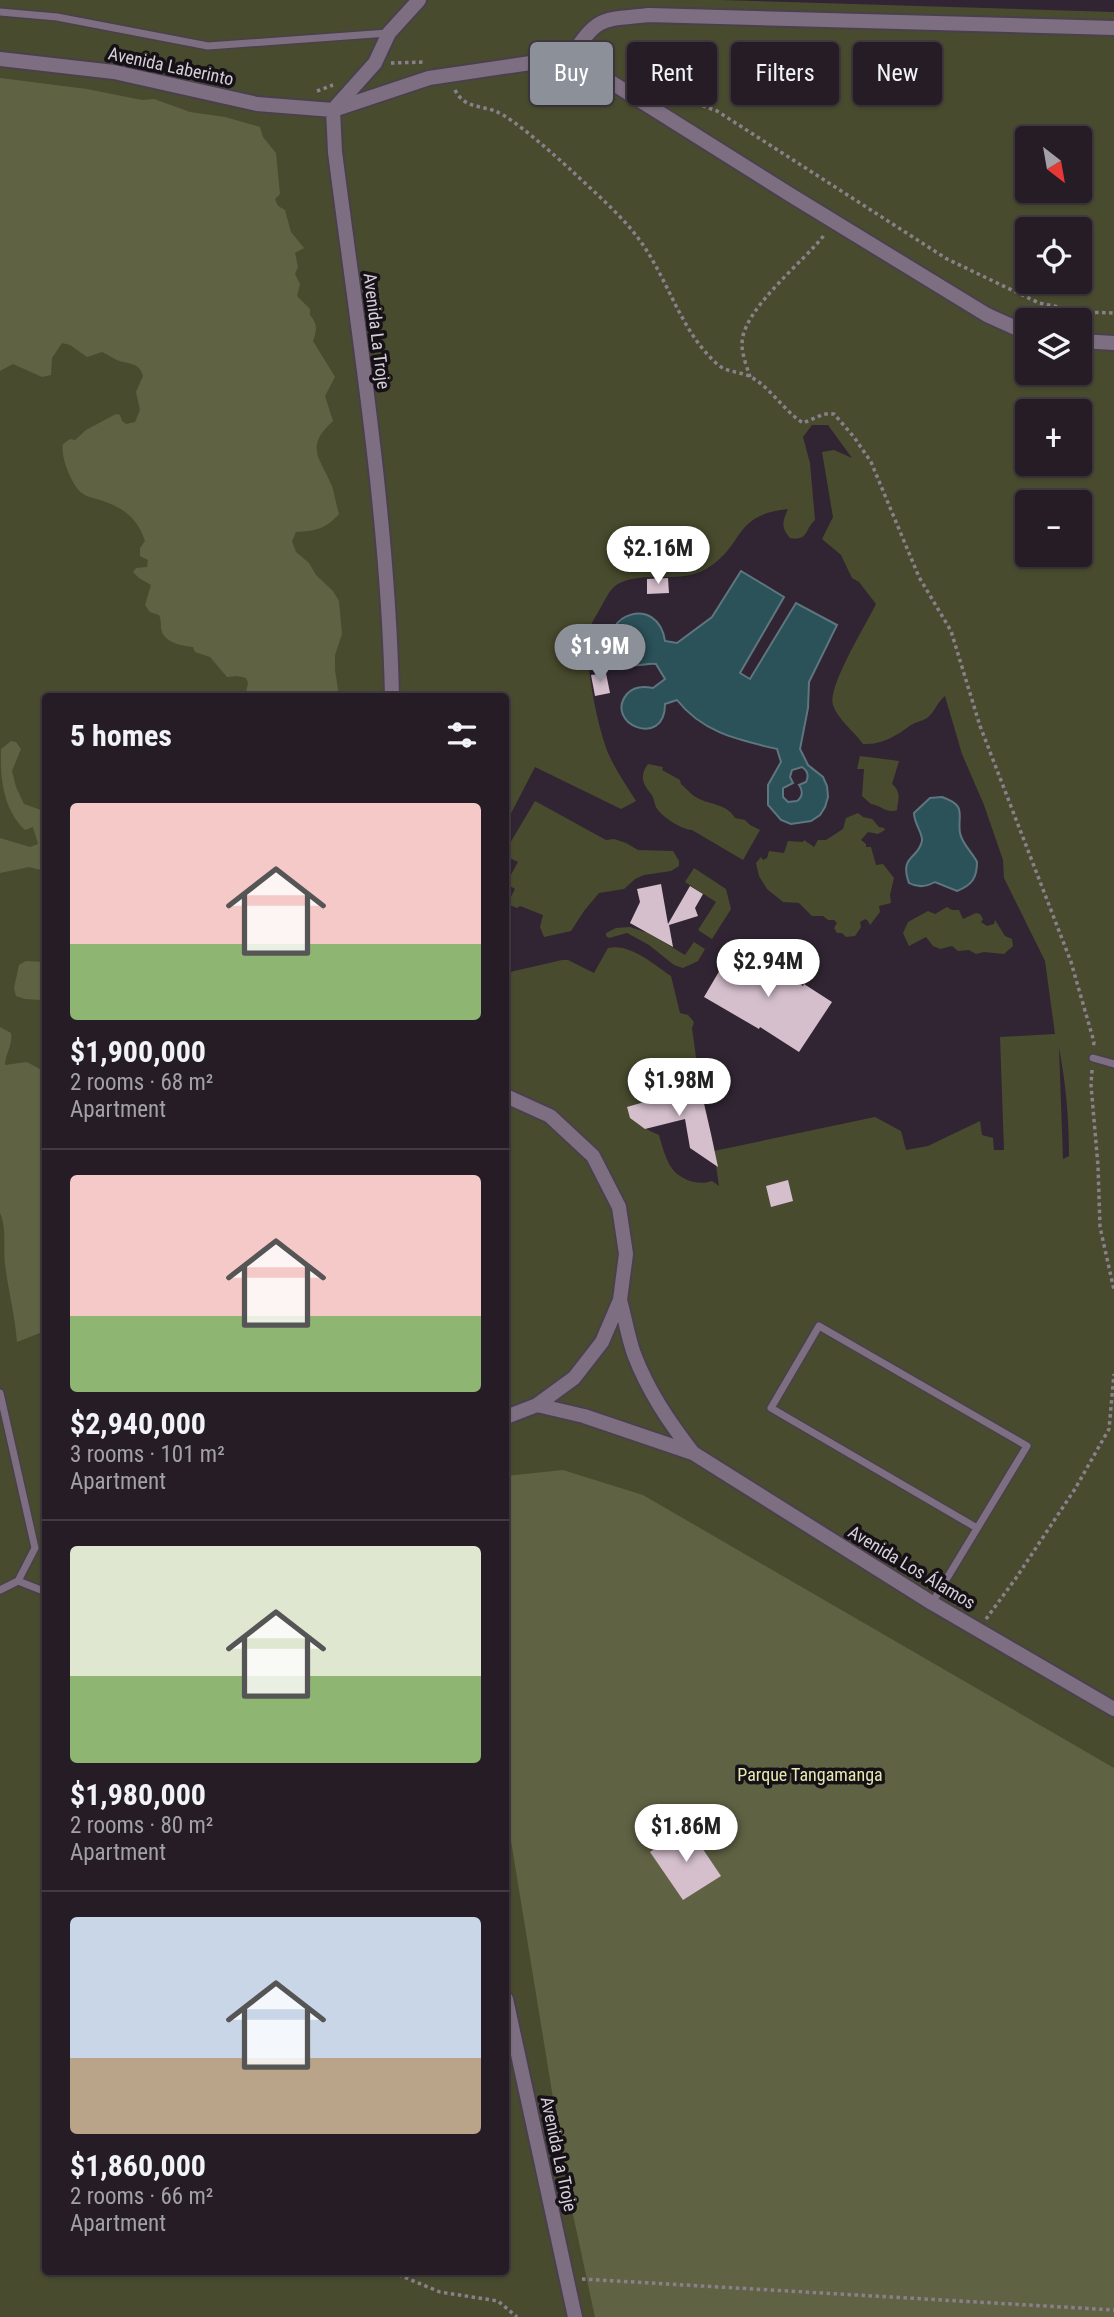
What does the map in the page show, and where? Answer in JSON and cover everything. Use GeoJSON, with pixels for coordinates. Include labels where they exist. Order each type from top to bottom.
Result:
{"type":"FeatureCollection","features":[{"type":"Feature","properties":{"kind":"street"},"geometry":{"type":"LineString","coordinates":[[333,110],[374,63],[388,33],[419,0]]}},
{"type":"Feature","properties":{"kind":"street"},"geometry":{"type":"LineString","coordinates":[[582,42],[592,27],[608,19],[649,15],[1114,28]]}},
{"type":"Feature","properties":{"kind":"street","name":"Avenida Laberinto"},"geometry":{"type":"LineString","coordinates":[[0,59],[114,72],[257,104],[333,110]]}},
{"type":"Feature","properties":{"kind":"street"},"geometry":{"type":"LineString","coordinates":[[333,110],[429,78],[530,63]]}},
{"type":"Feature","properties":{"kind":"street"},"geometry":{"type":"LineString","coordinates":[[613,83],[987,315],[1015,328]]}},
{"type":"Feature","properties":{"kind":"street","name":"Avenida La Troje"},"geometry":{"type":"LineString","coordinates":[[333,110],[335,152],[378,497],[390,619],[391,693]]}},
{"type":"Feature","properties":{"kind":"street"},"geometry":{"type":"LineString","coordinates":[[1092,342],[1114,343]]}},
{"type":"Feature","properties":{"kind":"street"},"geometry":{"type":"LineString","coordinates":[[509,1097],[550,1116],[593,1156],[619,1208],[626,1254],[620,1300],[602,1342],[574,1378],[537,1405],[509,1416]]}},
{"type":"Feature","properties":{"kind":"street","name":"Avenida Los Álamos"},"geometry":{"type":"LineString","coordinates":[[620,1300],[633,1352],[647,1383],[664,1415],[693,1453]]}},
{"type":"Feature","properties":{"kind":"street","name":"Avenida Los Álamos"},"geometry":{"type":"LineString","coordinates":[[537,1405],[584,1416],[693,1453],[932,1602],[1114,1709]]}},
{"type":"Feature","properties":{"kind":"street","name":"Avenida La Troje"},"geometry":{"type":"LineString","coordinates":[[509,2013],[575,2317]]}},
{"type":"Feature","properties":{"kind":"lane"},"geometry":{"type":"LineString","coordinates":[[0,12],[57,17],[208,46],[388,33]]}},
{"type":"Feature","properties":{"kind":"lane"},"geometry":{"type":"LineString","coordinates":[[1093,1058],[1114,1064]]}},
{"type":"Feature","properties":{"kind":"lane"},"geometry":{"type":"LineString","coordinates":[[932,1602],[1027,1447],[819,1326],[771,1408],[977,1528]]}},
{"type":"Feature","properties":{"kind":"lane"},"geometry":{"type":"LineString","coordinates":[[0,1392],[35,1548],[19,1581],[0,1590]]}},
{"type":"Feature","properties":{"kind":"lane"},"geometry":{"type":"LineString","coordinates":[[19,1581],[42,1590]]}},
{"type":"Feature","properties":{"kind":"path"},"geometry":{"type":"LineString","coordinates":[[446,75],[457,95],[466,103],[495,111],[512,122],[610,207],[646,249],[671,300],[701,346],[718,365],[733,373],[750,377],[788,413],[803,423],[824,414],[834,414],[871,462],[919,578],[951,631],[980,726],[1071,962],[1094,1042],[1091,1085],[1100,1227],[1114,1290]]}},
{"type":"Feature","properties":{"kind":"path"},"geometry":{"type":"LineString","coordinates":[[701,105],[717,111],[947,259],[1039,303],[1083,312],[1114,313]]}},
{"type":"Feature","properties":{"kind":"path"},"geometry":{"type":"LineString","coordinates":[[750,377],[742,345],[751,319],[779,283],[813,249],[833,221]]}},
{"type":"Feature","properties":{"kind":"path"},"geometry":{"type":"LineString","coordinates":[[978,1629],[1016,1578],[1075,1489],[1108,1429],[1114,1374]]}},
{"type":"Feature","properties":{"kind":"path"},"geometry":{"type":"LineString","coordinates":[[399,2275],[440,2292],[498,2301],[517,2317]]}},
{"type":"Feature","properties":{"kind":"path"},"geometry":{"type":"LineString","coordinates":[[567,2278],[1114,2311]]}},
{"type":"Feature","properties":{"kind":"green space","name":"Parque Tangamanga"},"geometry":{"type":"Polygon","coordinates":[[[0,0],[721,0],[1114,12],[1114,2317],[0,2317],[0,0]],[[1059,1048],[1063,1159],[1069,1156],[1067,1102],[1059,1048]]]}},
{"type":"Feature","properties":{"kind":"green space"},"geometry":{"type":"Polygon","coordinates":[[[0,78],[87,89],[142,100],[154,99],[190,112],[225,117],[260,127],[263,137],[276,153],[280,194],[275,199],[278,206],[285,210],[291,232],[304,248],[295,253],[298,267],[295,274],[300,284],[297,296],[310,309],[316,328],[313,341],[335,377],[325,396],[333,421],[319,438],[317,453],[332,486],[339,514],[320,528],[296,532],[292,541],[296,552],[309,563],[339,601],[342,634],[335,655],[339,693],[246,693],[248,683],[246,678],[227,677],[210,657],[164,636],[159,615],[150,612],[145,605],[151,585],[133,572],[136,568],[147,567],[148,560],[140,556],[140,548],[145,541],[142,533],[124,511],[82,493],[74,484],[63,456],[63,444],[70,439],[75,440],[86,430],[116,414],[120,415],[126,424],[135,422],[140,410],[136,392],[143,376],[139,369],[102,352],[87,357],[70,345],[62,343],[52,358],[51,375],[42,377],[13,364],[0,371],[0,78]]]}},
{"type":"Feature","properties":{"kind":"green space"},"geometry":{"type":"Polygon","coordinates":[[[11,741],[16,742],[21,749],[12,771],[24,804],[42,812],[42,870],[29,867],[0,873],[0,838],[30,847],[38,844],[33,827],[25,830],[7,803],[1,771],[1,749],[11,741]]]}},
{"type":"Feature","properties":{"kind":"green space"},"geometry":{"type":"Polygon","coordinates":[[[860,756],[899,761],[892,784],[898,793],[897,810],[890,811],[871,804],[862,796],[864,769],[857,769],[860,756]]]}},
{"type":"Feature","properties":{"kind":"green space"},"geometry":{"type":"Polygon","coordinates":[[[648,764],[663,767],[662,770],[680,780],[694,796],[722,807],[735,818],[745,820],[760,830],[743,860],[692,830],[674,823],[661,813],[643,780],[648,764]]]}},
{"type":"Feature","properties":{"kind":"green space"},"geometry":{"type":"Polygon","coordinates":[[[535,801],[606,840],[614,839],[638,850],[673,851],[679,866],[671,871],[644,875],[624,889],[599,893],[571,931],[544,937],[540,927],[543,915],[509,905],[515,889],[509,886],[509,878],[518,862],[509,858],[509,845],[535,801]]]}},
{"type":"Feature","properties":{"kind":"green space"},"geometry":{"type":"Polygon","coordinates":[[[858,813],[884,828],[885,830],[878,834],[868,832],[861,840],[866,847],[871,847],[876,865],[883,864],[894,878],[891,903],[879,906],[880,912],[870,925],[865,919],[860,922],[861,927],[855,936],[846,937],[837,933],[834,928],[837,923],[834,920],[812,916],[799,903],[783,902],[767,889],[759,876],[756,863],[761,857],[763,860],[767,858],[769,851],[784,853],[788,841],[804,840],[814,847],[818,840],[826,840],[843,829],[846,818],[858,813]]]}},
{"type":"Feature","properties":{"kind":"green space"},"geometry":{"type":"Polygon","coordinates":[[[694,868],[726,889],[731,909],[712,939],[698,930],[716,902],[685,882],[694,868]]]}},
{"type":"Feature","properties":{"kind":"green space"},"geometry":{"type":"Polygon","coordinates":[[[947,907],[959,910],[963,919],[980,914],[983,919],[981,922],[987,926],[994,924],[995,920],[1005,936],[1012,939],[1013,946],[1004,954],[976,954],[969,950],[958,951],[952,946],[940,949],[933,946],[926,937],[909,946],[903,933],[908,922],[928,911],[935,914],[947,907]]]}},
{"type":"Feature","properties":{"kind":"green space"},"geometry":{"type":"Polygon","coordinates":[[[630,927],[648,933],[685,955],[694,942],[705,949],[698,961],[683,968],[674,965],[649,945],[627,933],[609,938],[606,936],[606,933],[616,928],[630,927]]]}},
{"type":"Feature","properties":{"kind":"green space"},"geometry":{"type":"Polygon","coordinates":[[[26,961],[42,962],[41,1000],[16,996],[14,988],[19,965],[26,961]]]}},
{"type":"Feature","properties":{"kind":"green space"},"geometry":{"type":"Polygon","coordinates":[[[0,1027],[11,1033],[5,1065],[27,1062],[42,1070],[42,1332],[17,1342],[0,1213],[0,1027]]]}},
{"type":"Feature","properties":{"kind":"green space"},"geometry":{"type":"Polygon","coordinates":[[[563,1470],[643,1495],[1114,1768],[1114,2317],[595,2317],[569,2196],[509,1828],[509,1476],[563,1470]]]}},
{"type":"Feature","properties":{"kind":"water"},"geometry":{"type":"Polygon","coordinates":[[[741,571],[784,597],[740,673],[750,679],[796,603],[837,625],[809,682],[808,708],[800,749],[808,765],[823,777],[827,786],[825,807],[820,815],[811,821],[791,824],[781,820],[768,805],[768,785],[781,762],[777,749],[722,734],[698,720],[677,700],[665,704],[662,718],[656,726],[647,729],[628,722],[623,714],[622,705],[630,691],[639,687],[653,688],[665,679],[656,664],[633,665],[620,658],[614,649],[612,637],[615,627],[622,619],[642,614],[652,618],[660,626],[665,641],[677,643],[712,617],[741,571]],[[802,767],[792,770],[790,777],[793,783],[783,788],[783,797],[788,802],[800,798],[802,791],[799,785],[806,782],[807,778],[807,772],[802,767]]]}},
{"type":"Feature","properties":{"kind":"water"},"geometry":{"type":"Polygon","coordinates":[[[942,797],[958,808],[961,837],[977,862],[973,880],[957,891],[935,882],[922,886],[912,885],[907,874],[908,862],[922,841],[914,813],[930,798],[942,797]]]}},
{"type":"Feature","properties":{"kind":"building"},"geometry":{"type":"Polygon","coordinates":[[[668,578],[669,593],[647,594],[647,579],[668,578]]]}},
{"type":"Feature","properties":{"kind":"building"},"geometry":{"type":"Polygon","coordinates":[[[606,673],[610,693],[595,696],[591,675],[606,673]]]}},
{"type":"Feature","properties":{"kind":"building"},"geometry":{"type":"Polygon","coordinates":[[[661,884],[668,924],[690,886],[703,894],[695,908],[698,916],[669,925],[673,947],[630,923],[640,902],[637,889],[661,884]]]}},
{"type":"Feature","properties":{"kind":"building"},"geometry":{"type":"Polygon","coordinates":[[[734,946],[832,1002],[799,1052],[704,997],[734,946]]]}},
{"type":"Feature","properties":{"kind":"building"},"geometry":{"type":"Polygon","coordinates":[[[700,1086],[718,1167],[690,1148],[685,1119],[645,1129],[630,1118],[627,1107],[700,1086]]]}},
{"type":"Feature","properties":{"kind":"building"},"geometry":{"type":"Polygon","coordinates":[[[788,1180],[793,1201],[771,1207],[766,1186],[788,1180]]]}},
{"type":"Feature","properties":{"kind":"building"},"geometry":{"type":"Polygon","coordinates":[[[688,1827],[721,1876],[683,1900],[650,1852],[688,1827]]]}}]}
